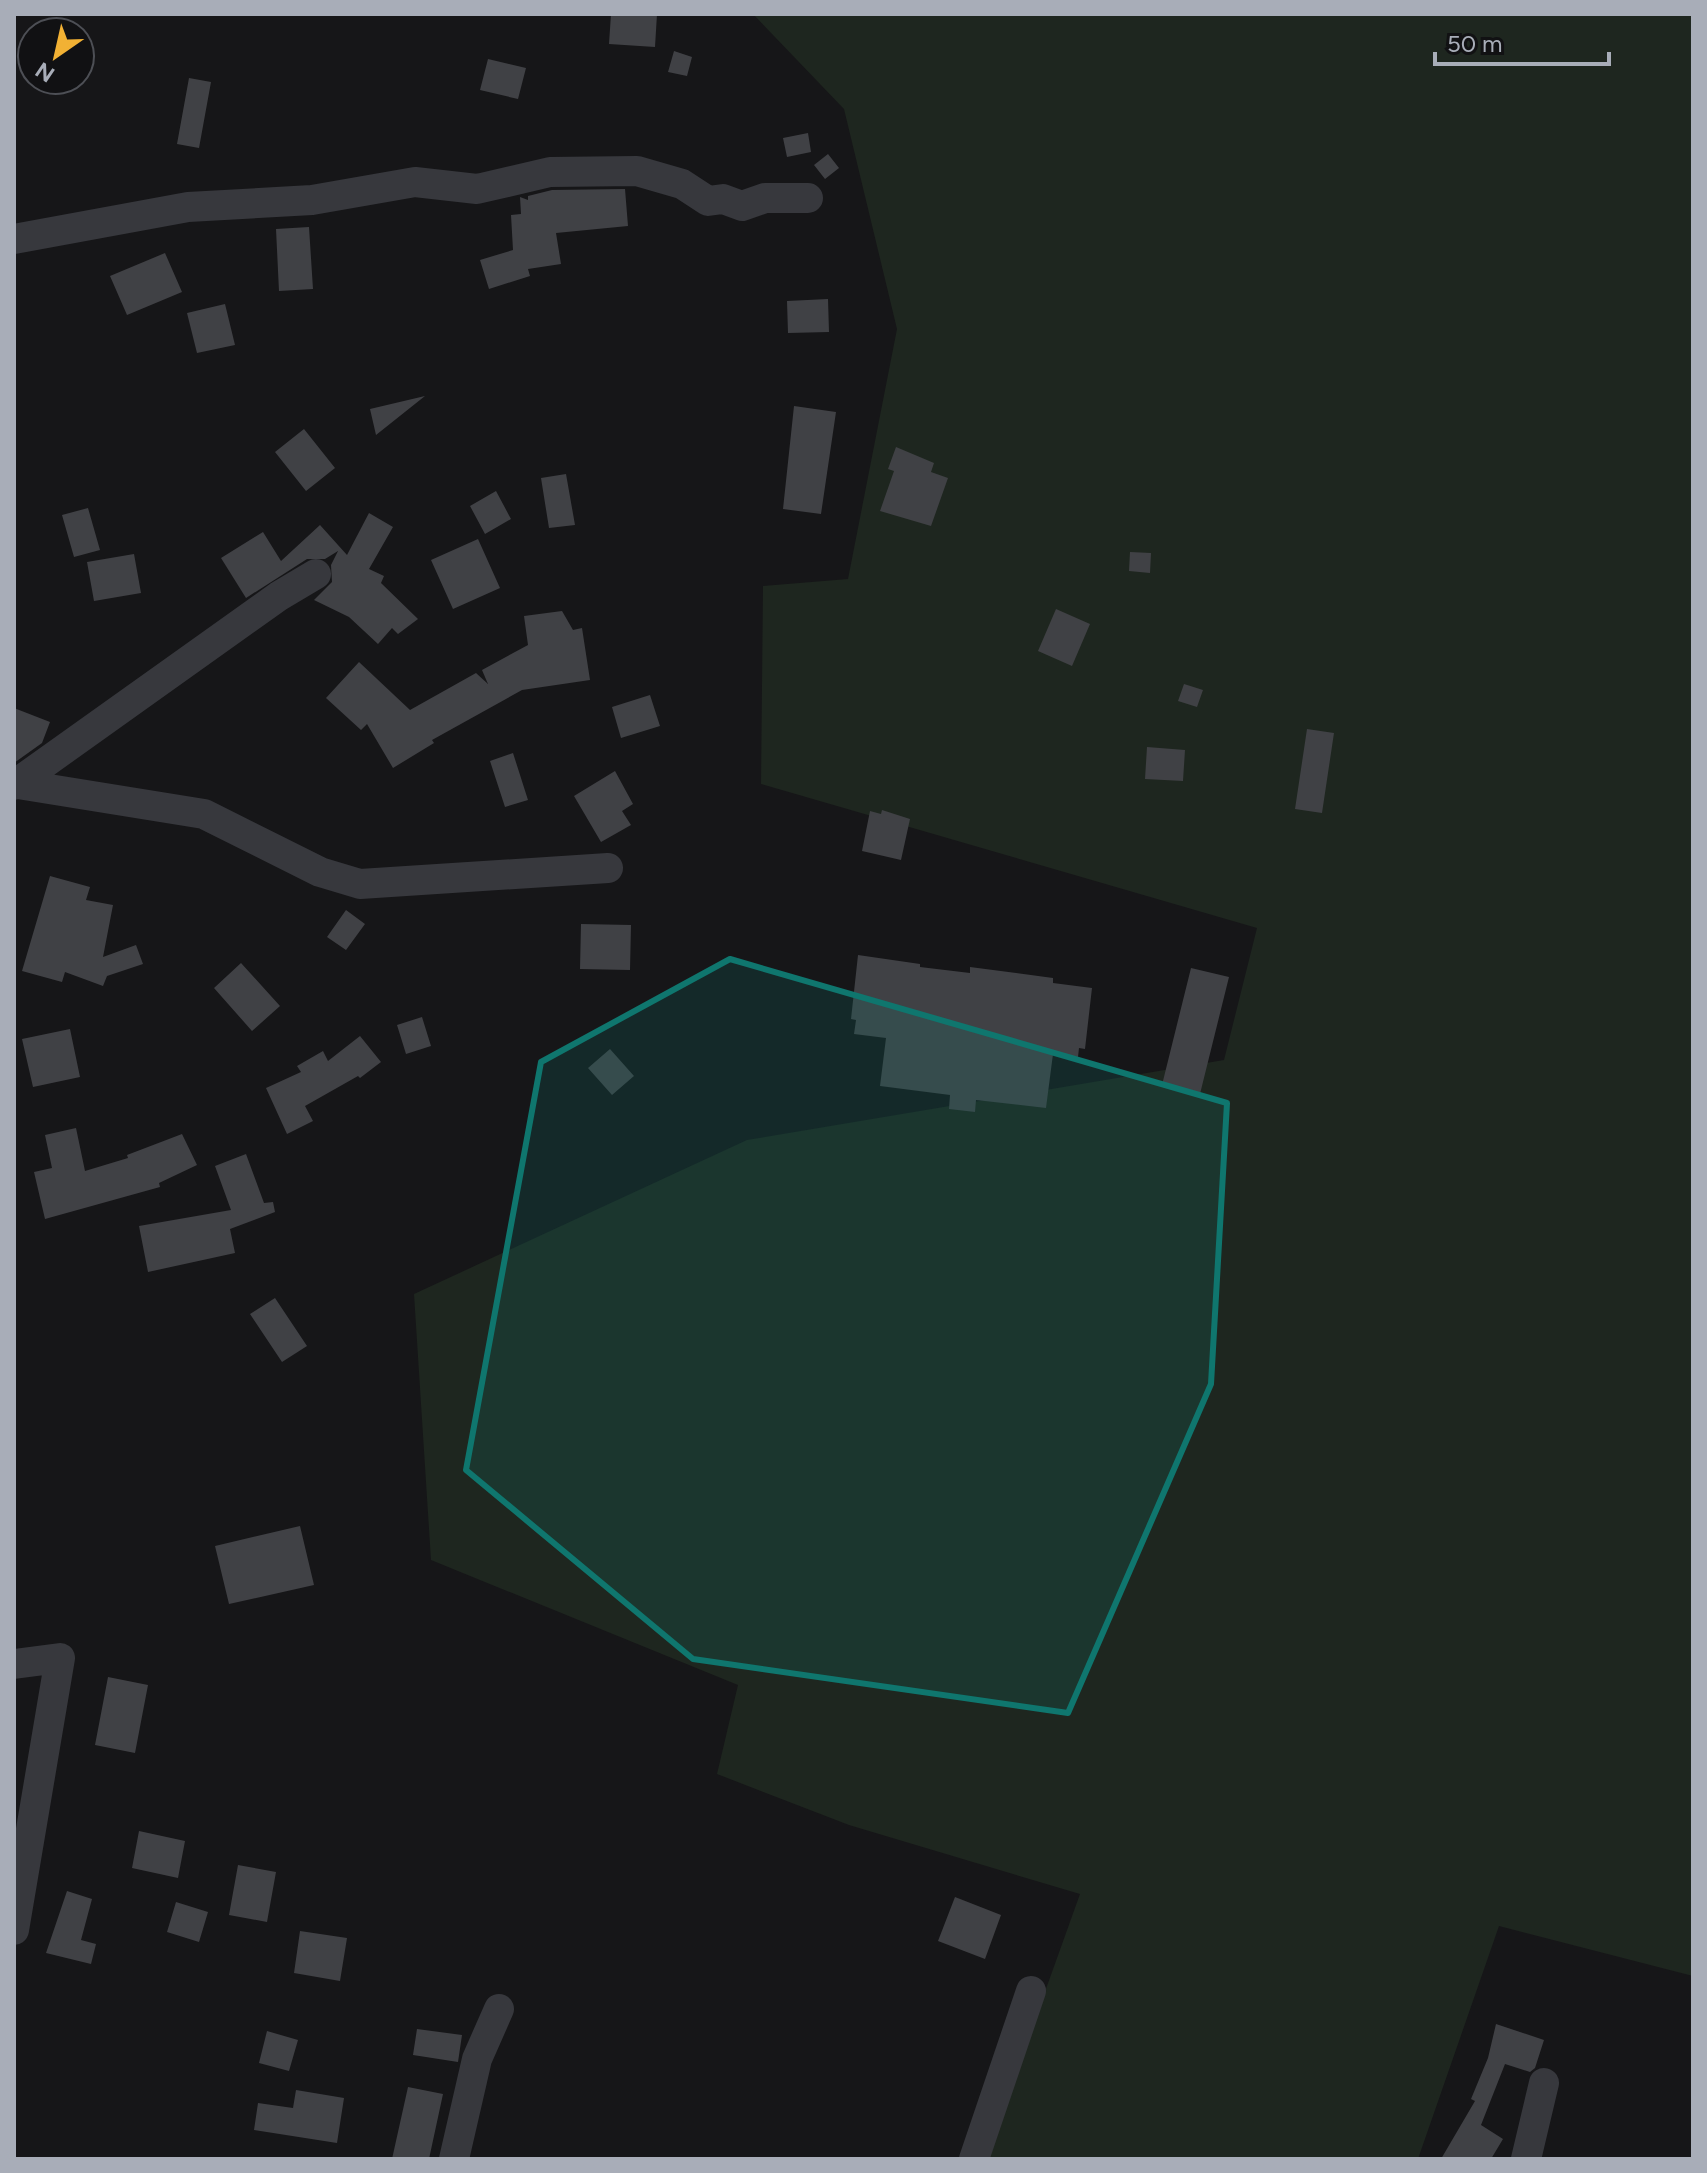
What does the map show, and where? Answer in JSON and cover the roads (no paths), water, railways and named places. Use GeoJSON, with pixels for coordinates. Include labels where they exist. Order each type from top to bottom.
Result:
{"type":"FeatureCollection","features":[{"type":"Feature","properties":{"kind":"street"},"geometry":{"type":"LineString","coordinates":[[14,239],[188,207],[312,200],[415,182],[477,189],[550,172],[637,171],[682,184],[708,201],[723,199],[742,206],[765,198],[808,198]]}},
{"type":"Feature","properties":{"kind":"street"},"geometry":{"type":"LineString","coordinates":[[16,784],[279,596],[316,574]]}},
{"type":"Feature","properties":{"kind":"street"},"geometry":{"type":"LineString","coordinates":[[16,784],[204,814],[320,872],[360,884],[608,868]]}},
{"type":"Feature","properties":{"kind":"street"},"geometry":{"type":"LineString","coordinates":[[14,1664],[60,1658],[14,1930]]}},
{"type":"Feature","properties":{"kind":"street"},"geometry":{"type":"LineString","coordinates":[[974,2159],[1031,1991]]}},
{"type":"Feature","properties":{"kind":"street"},"geometry":{"type":"LineString","coordinates":[[454,2159],[477,2059],[499,2009]]}},
{"type":"Feature","properties":{"kind":"street"},"geometry":{"type":"LineString","coordinates":[[1526,2159],[1544,2083]]}}]}
